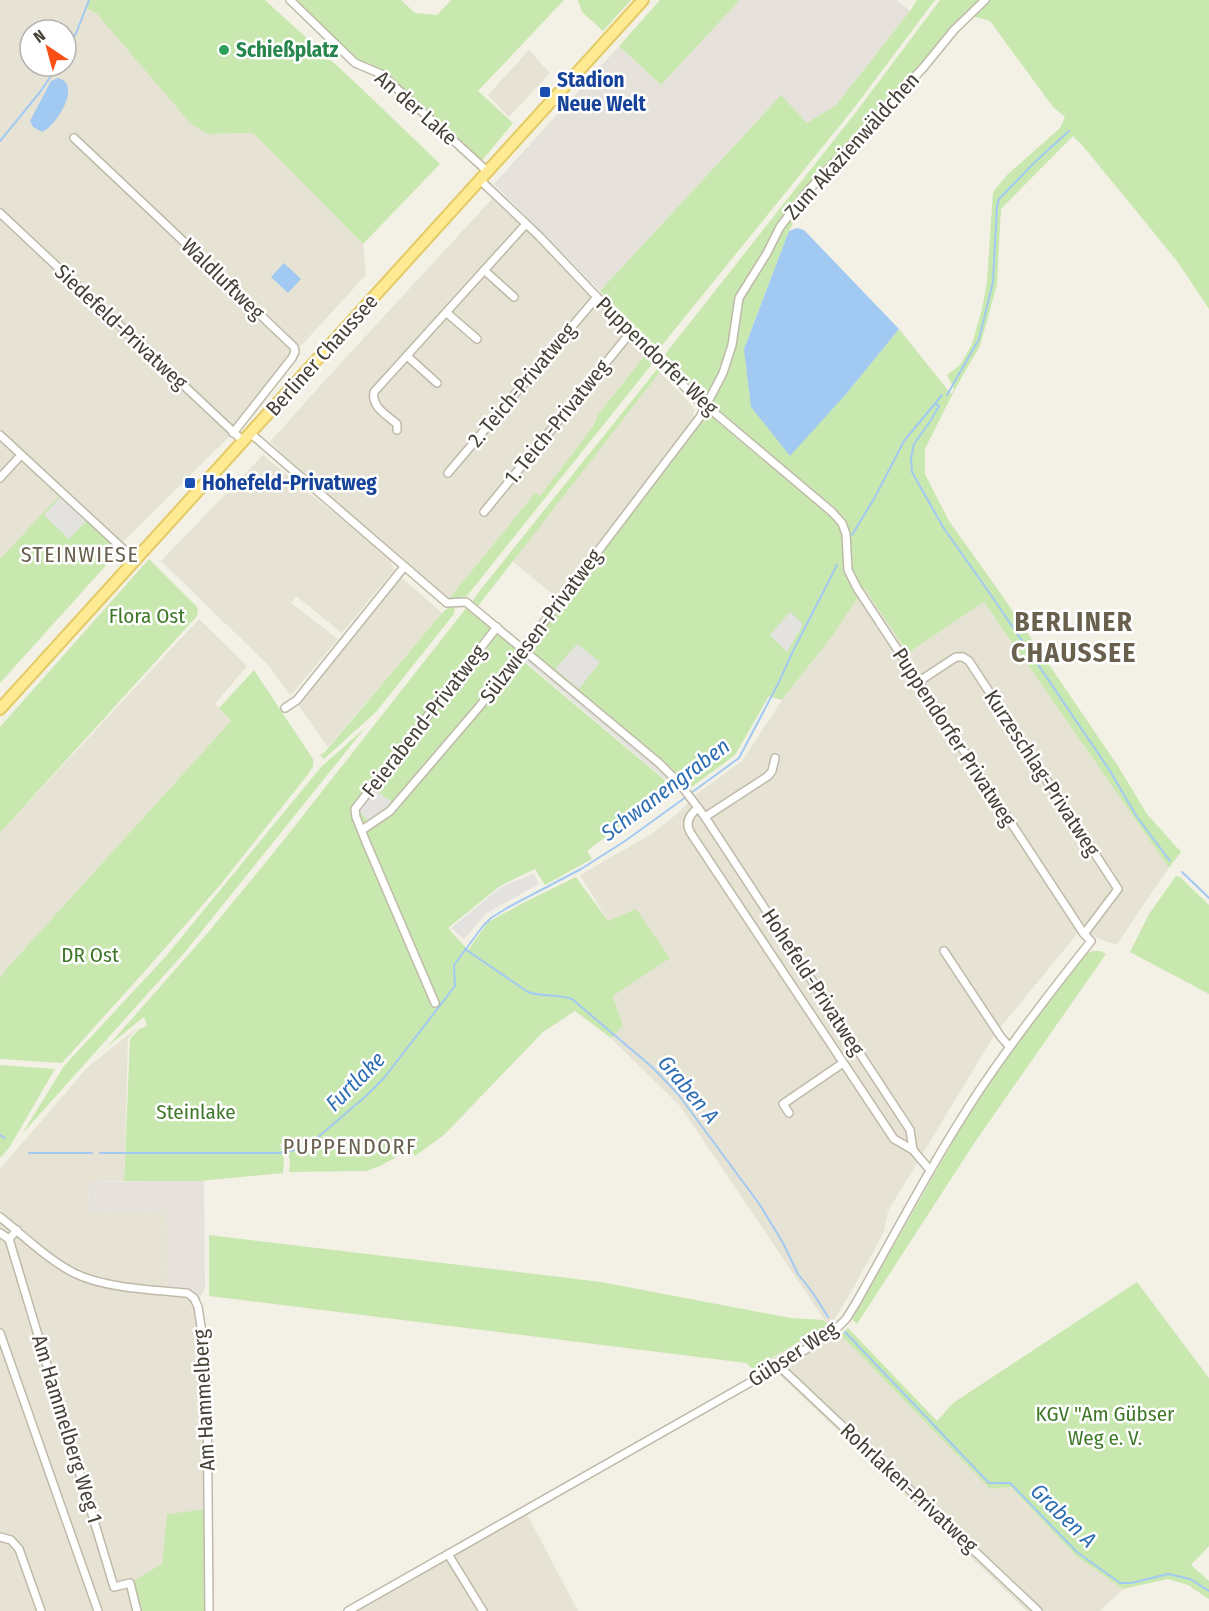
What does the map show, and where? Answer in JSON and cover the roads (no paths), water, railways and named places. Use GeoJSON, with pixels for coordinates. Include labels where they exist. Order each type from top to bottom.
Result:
{"type":"FeatureCollection","features":[{"type":"Feature","properties":{"kind":"main road","name":"Berliner Chaussee"},"geometry":{"type":"LineString","coordinates":[[0,710],[643,0]]}},
{"type":"Feature","properties":{"kind":"street","name":"An der Lake"},"geometry":{"type":"LineString","coordinates":[[290,0],[355,63],[381,74],[484,176]]}},
{"type":"Feature","properties":{"kind":"street","name":"Zum Akazienwäldchen"},"geometry":{"type":"LineString","coordinates":[[705,407],[723,373],[732,345],[740,298],[780,227],[806,193],[923,68],[954,30],[985,0]]}},
{"type":"Feature","properties":{"kind":"street","name":"Waldluftweg"},"geometry":{"type":"LineString","coordinates":[[74,138],[295,348],[292,358],[233,432]]}},
{"type":"Feature","properties":{"kind":"street","name":"Puppendorfer Weg"},"geometry":{"type":"LineString","coordinates":[[484,176],[526,224],[653,352],[695,398],[832,512],[842,523]]}},
{"type":"Feature","properties":{"kind":"street","name":"Siedefeld-Privatweg"},"geometry":{"type":"LineString","coordinates":[[0,213],[233,432],[247,437]]}},
{"type":"Feature","properties":{"kind":"street"},"geometry":{"type":"LineString","coordinates":[[397,430],[397,424],[376,405],[373,399],[374,392],[526,224]]}},
{"type":"Feature","properties":{"kind":"street"},"geometry":{"type":"LineString","coordinates":[[484,270],[514,297]]}},
{"type":"Feature","properties":{"kind":"street","name":"2. Teich-Privatweg"},"geometry":{"type":"LineString","coordinates":[[448,473],[597,297]]}},
{"type":"Feature","properties":{"kind":"street"},"geometry":{"type":"LineString","coordinates":[[447,312],[477,339]]}},
{"type":"Feature","properties":{"kind":"street","name":"1. Teich-Privatweg"},"geometry":{"type":"LineString","coordinates":[[484,512],[631,332]]}},
{"type":"Feature","properties":{"kind":"street"},"geometry":{"type":"LineString","coordinates":[[407,356],[437,383]]}},
{"type":"Feature","properties":{"kind":"street","name":"Sülzwiesen-Privatweg"},"geometry":{"type":"LineString","coordinates":[[362,830],[390,811],[479,707],[525,650],[529,641],[700,417],[705,407]]}},
{"type":"Feature","properties":{"kind":"street"},"geometry":{"type":"LineString","coordinates":[[0,435],[135,560]]}},
{"type":"Feature","properties":{"kind":"street","name":"Hohefeld-Privatweg"},"geometry":{"type":"LineString","coordinates":[[247,437],[447,603],[466,602],[659,763],[685,790],[910,1130],[913,1150]]}},
{"type":"Feature","properties":{"kind":"street"},"geometry":{"type":"LineString","coordinates":[[0,478],[21,455]]}},
{"type":"Feature","properties":{"kind":"street","name":"Puppendorfer Privatweg"},"geometry":{"type":"LineString","coordinates":[[842,523],[846,534],[848,570],[853,582],[1084,934],[1091,941]]}},
{"type":"Feature","properties":{"kind":"street"},"geometry":{"type":"LineString","coordinates":[[285,708],[297,700],[404,567]]}},
{"type":"Feature","properties":{"kind":"street","name":"Feierabend-Privatweg"},"geometry":{"type":"LineString","coordinates":[[362,830],[356,817],[356,809],[497,627]]}},
{"type":"Feature","properties":{"kind":"street","name":"Kurzeschlag-Privatweg"},"geometry":{"type":"LineString","coordinates":[[918,682],[956,657],[963,657],[969,661],[1118,889],[1084,934]]}},
{"type":"Feature","properties":{"kind":"street"},"geometry":{"type":"LineString","coordinates":[[705,817],[768,776],[772,771],[775,758]]}},
{"type":"Feature","properties":{"kind":"street","name":"Hohefeld-Privatweg"},"geometry":{"type":"LineString","coordinates":[[696,805],[688,820],[688,829],[894,1139],[913,1150],[930,1170]]}},
{"type":"Feature","properties":{"kind":"street"},"geometry":{"type":"LineString","coordinates":[[362,830],[435,1003]]}},
{"type":"Feature","properties":{"kind":"street","name":"Gübser Weg"},"geometry":{"type":"LineString","coordinates":[[348,1611],[362,1608],[448,1554],[779,1366],[832,1333],[846,1319],[930,1170],[1009,1046],[1091,941]]}},
{"type":"Feature","properties":{"kind":"street"},"geometry":{"type":"LineString","coordinates":[[944,951],[1000,1037],[1009,1046]]}},
{"type":"Feature","properties":{"kind":"street","name":"Hohefeld-Privatweg"},"geometry":{"type":"LineString","coordinates":[[789,1113],[783,1104],[843,1063]]}},
{"type":"Feature","properties":{"kind":"street","name":"Am Hammelberg"},"geometry":{"type":"LineString","coordinates":[[0,1217],[60,1265],[79,1275],[104,1283],[187,1293],[196,1301],[207,1380],[209,1611]]}},
{"type":"Feature","properties":{"kind":"street"},"geometry":{"type":"LineString","coordinates":[[0,1233],[9,1239],[16,1230]]}},
{"type":"Feature","properties":{"kind":"street","name":"Am Hammelberg Weg 1"},"geometry":{"type":"LineString","coordinates":[[9,1239],[114,1587],[130,1583],[137,1611]]}},
{"type":"Feature","properties":{"kind":"street"},"geometry":{"type":"LineString","coordinates":[[0,1333],[98,1611]]}},
{"type":"Feature","properties":{"kind":"street","name":"Rohrlaken-Privatweg"},"geometry":{"type":"LineString","coordinates":[[779,1366],[1038,1611]]}},
{"type":"Feature","properties":{"kind":"street"},"geometry":{"type":"LineString","coordinates":[[0,1537],[11,1540],[19,1549],[41,1611]]}},
{"type":"Feature","properties":{"kind":"street"},"geometry":{"type":"LineString","coordinates":[[448,1554],[483,1611]]}},
{"type":"Feature","properties":{"kind":"water"},"geometry":{"type":"Polygon","coordinates":[[[58,78],[65,82],[68,96],[60,114],[42,132],[33,127],[30,121],[51,81],[58,78]]]}},
{"type":"Feature","properties":{"kind":"water"},"geometry":{"type":"Polygon","coordinates":[[[797,228],[804,230],[899,329],[847,393],[790,456],[751,407],[744,349],[789,231],[797,228]]]}},
{"type":"Feature","properties":{"kind":"water"},"geometry":{"type":"Polygon","coordinates":[[[284,263],[301,279],[288,293],[271,277],[284,263]]]}},
{"type":"Feature","properties":{"kind":"waterway","name":"Furtlake"},"geometry":{"type":"LineString","coordinates":[[78,28],[89,0]]}},
{"type":"Feature","properties":{"kind":"waterway","name":"Furtlake"},"geometry":{"type":"LineString","coordinates":[[0,141],[50,78]]}},
{"type":"Feature","properties":{"kind":"waterway","name":"Schwanengraben"},"geometry":{"type":"LineString","coordinates":[[947,395],[979,339],[993,282],[999,199],[1069,131]]}},
{"type":"Feature","properties":{"kind":"waterway","name":"Schwanengraben"},"geometry":{"type":"LineString","coordinates":[[852,535],[904,441],[942,395]]}},
{"type":"Feature","properties":{"kind":"waterway"},"geometry":{"type":"LineString","coordinates":[[936,404],[939,406],[914,444],[911,458],[912,472],[943,527],[1110,771],[1137,817],[1170,861]]}},
{"type":"Feature","properties":{"kind":"waterway","name":"Schwanengraben"},"geometry":{"type":"LineString","coordinates":[[691,793],[739,758],[837,565]]}},
{"type":"Feature","properties":{"kind":"waterway","name":"Furtlake"},"geometry":{"type":"LineString","coordinates":[[100,1153],[278,1153],[300,1149],[310,1144],[384,1078],[455,986],[454,965],[491,918],[581,869],[686,797]]}},
{"type":"Feature","properties":{"kind":"waterway"},"geometry":{"type":"LineString","coordinates":[[1182,872],[1209,898]]}},
{"type":"Feature","properties":{"kind":"waterway","name":"Graben A"},"geometry":{"type":"LineString","coordinates":[[465,949],[528,992],[572,999],[652,1067],[678,1094],[760,1205],[783,1243],[798,1274],[828,1317]]}},
{"type":"Feature","properties":{"kind":"waterway","name":"Furtlake"},"geometry":{"type":"LineString","coordinates":[[0,1135],[5,1138]]}},
{"type":"Feature","properties":{"kind":"waterway","name":"Furtlake"},"geometry":{"type":"LineString","coordinates":[[29,1153],[92,1153]]}},
{"type":"Feature","properties":{"kind":"waterway","name":"Graben A"},"geometry":{"type":"LineString","coordinates":[[845,1332],[989,1483],[1010,1483],[1077,1552],[1120,1583],[1131,1583],[1168,1574],[1190,1579],[1209,1591]]}},
{"type":"Feature","properties":{"kind":"place","name":"Schießplatz"},"geometry":{"type":"Point","coordinates":[224,50]}},
{"type":"Feature","properties":{"kind":"place","name":"Stadion Neue Welt"},"geometry":{"type":"Point","coordinates":[545,92]}},
{"type":"Feature","properties":{"kind":"place","name":"Hohefeld-Privatweg"},"geometry":{"type":"Point","coordinates":[190,483]}},
{"type":"Feature","properties":{"kind":"district","name":"STEINWIESE"},"geometry":{"type":"Point","coordinates":[80,554]}},
{"type":"Feature","properties":{"kind":"district","name":"BERLINER CHAUSSEE"},"geometry":{"type":"Point","coordinates":[1074,638]}},
{"type":"Feature","properties":{"kind":"district","name":"PUPPENDORF"},"geometry":{"type":"Point","coordinates":[350,1146]}},
{"type":"Feature","properties":{"kind":"park label","name":"Flora Ost"},"geometry":{"type":"Point","coordinates":[147,616]}},
{"type":"Feature","properties":{"kind":"park label","name":"DR Ost"},"geometry":{"type":"Point","coordinates":[90,955]}},
{"type":"Feature","properties":{"kind":"park label","name":"Steinlake"},"geometry":{"type":"Point","coordinates":[196,1112]}},
{"type":"Feature","properties":{"kind":"park label","name":"KGV \"Am Gübser Weg e. V."},"geometry":{"type":"Point","coordinates":[1105,1426]}}]}
